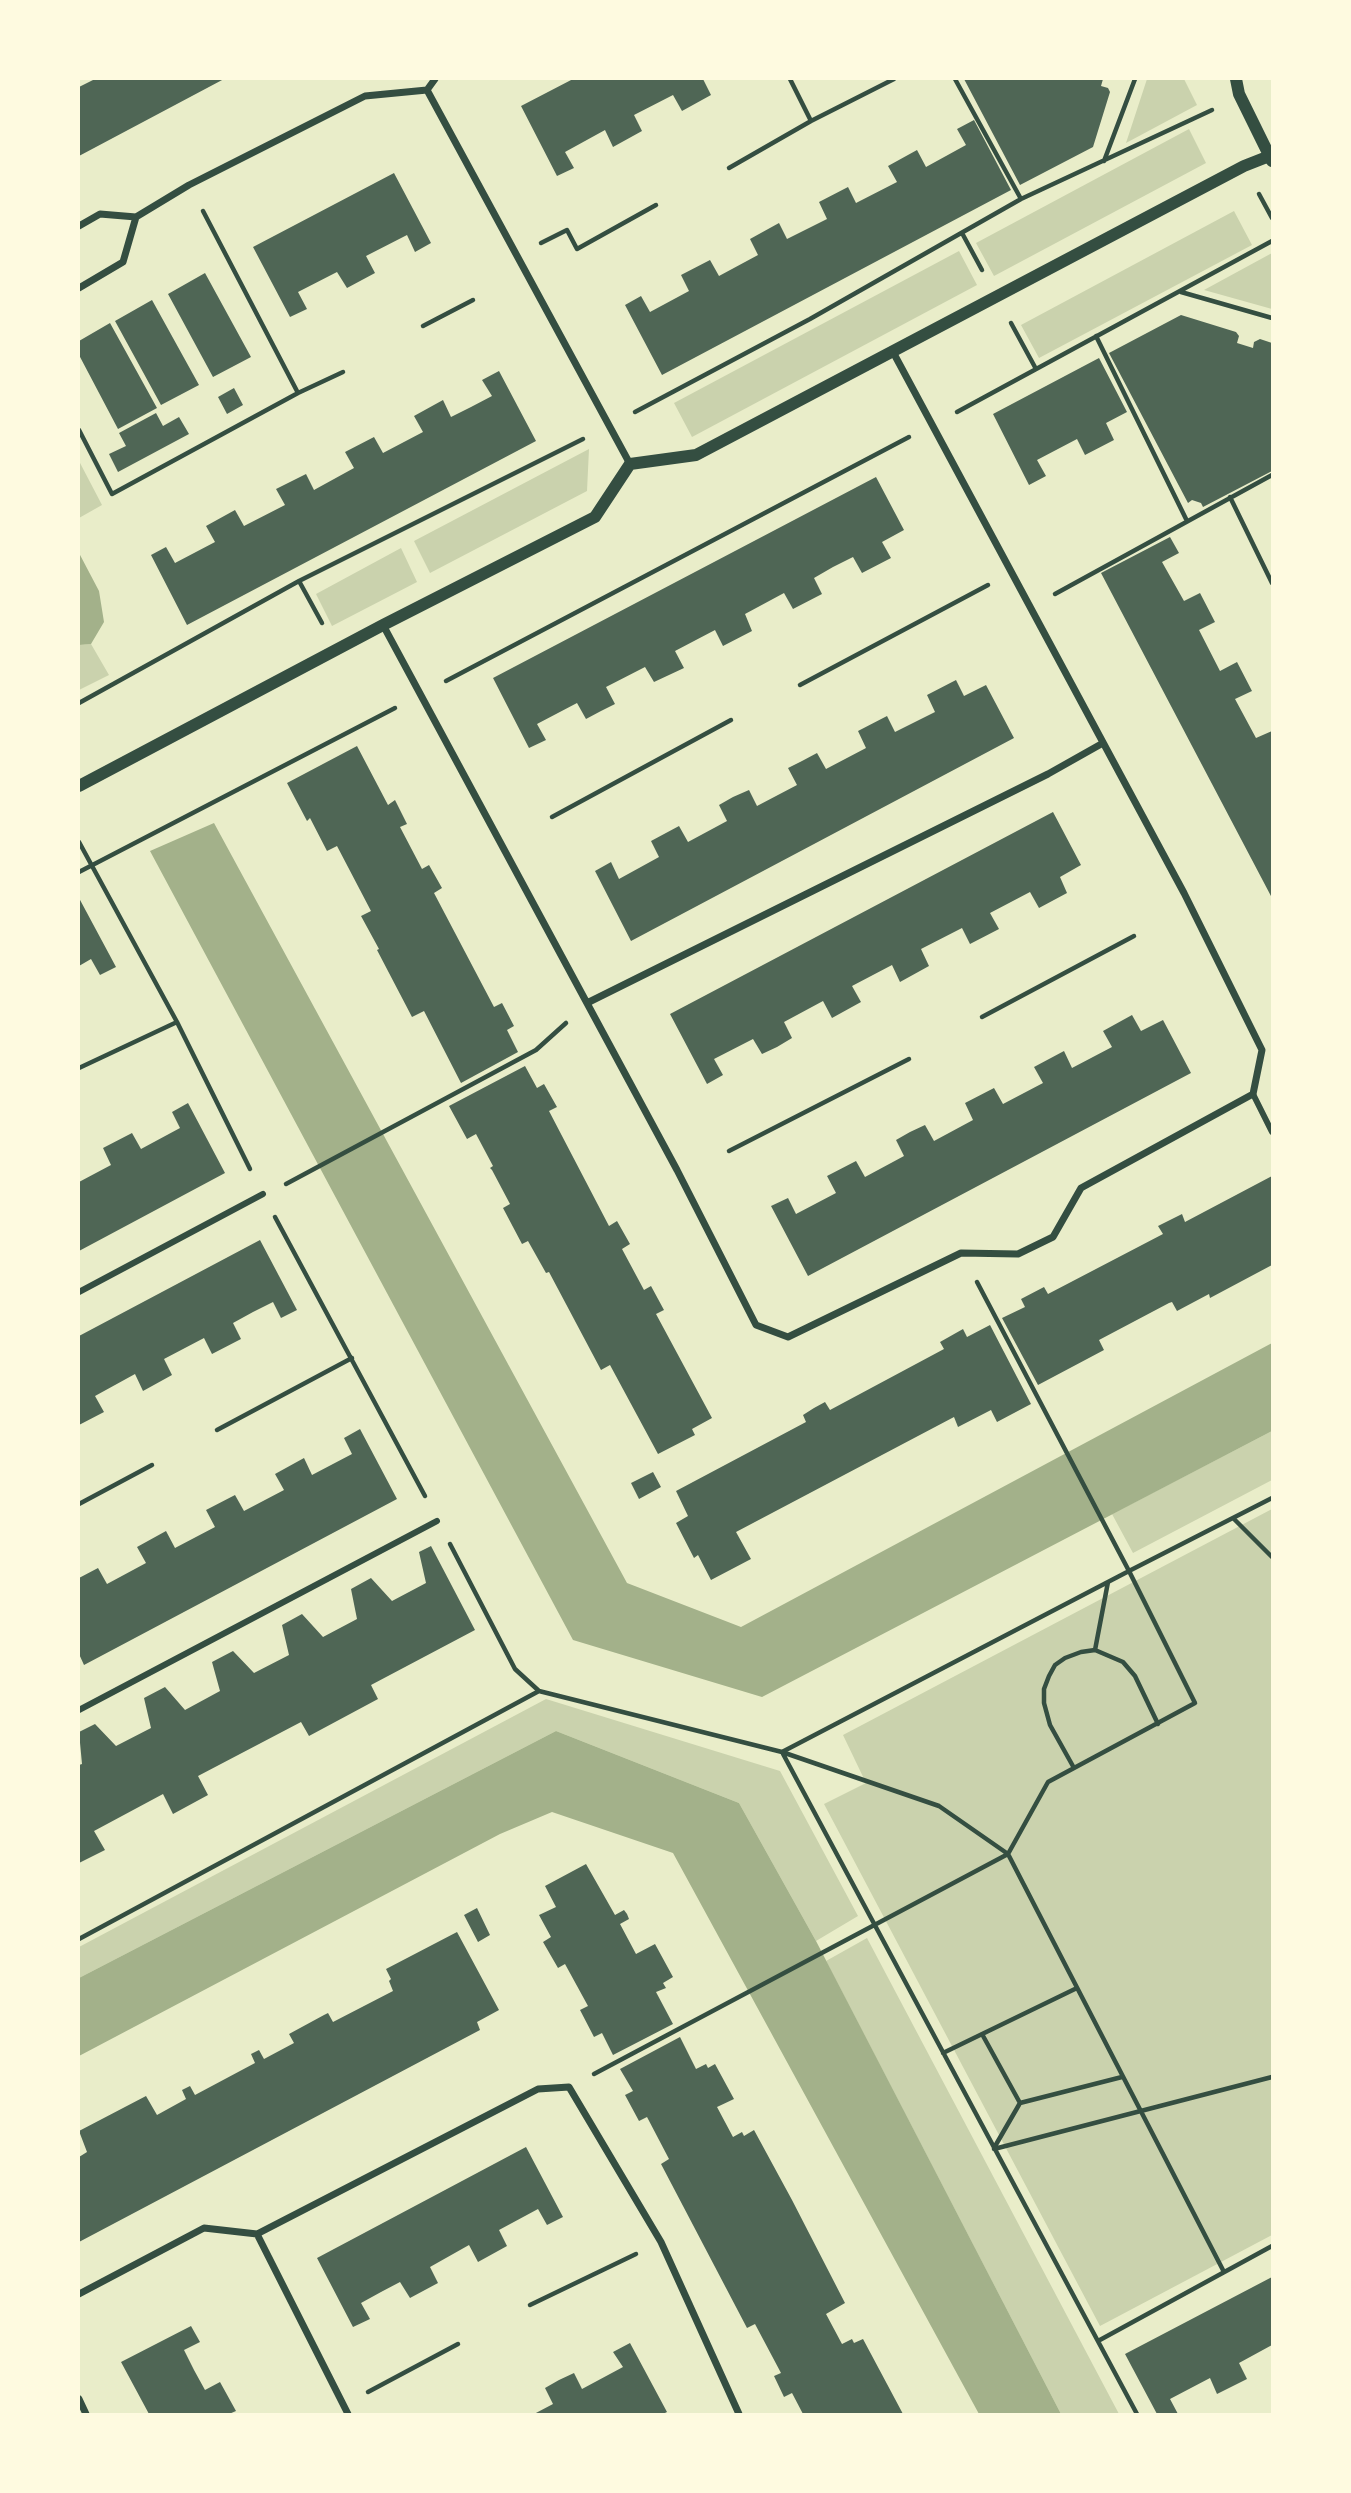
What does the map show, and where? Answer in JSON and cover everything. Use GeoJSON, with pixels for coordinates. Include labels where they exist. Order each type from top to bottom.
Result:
{"type":"FeatureCollection","features":[{"type":"Feature","properties":{"kind":"street"},"geometry":{"type":"LineString","coordinates":[[79,226],[100,214],[135,217],[189,185],[365,96],[427,90],[435,79]]}},
{"type":"Feature","properties":{"kind":"street"},"geometry":{"type":"LineString","coordinates":[[79,786],[336,649],[595,517],[630,464],[696,455],[1232,172],[1271,158],[1239,94],[1236,79]]}},
{"type":"Feature","properties":{"kind":"street"},"geometry":{"type":"LineString","coordinates":[[427,90],[630,464]]}},
{"type":"Feature","properties":{"kind":"street"},"geometry":{"type":"LineString","coordinates":[[79,288],[123,262],[135,217]]}},
{"type":"Feature","properties":{"kind":"street"},"geometry":{"type":"LineString","coordinates":[[893,352],[1184,893],[1262,1049],[1253,1094],[1272,1132]]}},
{"type":"Feature","properties":{"kind":"street"},"geometry":{"type":"LineString","coordinates":[[383,625],[677,1170],[756,1325],[788,1336],[961,1252],[1018,1254],[1053,1237],[1081,1188],[1253,1094]]}},
{"type":"Feature","properties":{"kind":"street"},"geometry":{"type":"LineString","coordinates":[[587,1003],[1048,774],[1103,743]]}},
{"type":"Feature","properties":{"kind":"street"},"geometry":{"type":"LineString","coordinates":[[79,1292],[263,1194]]}},
{"type":"Feature","properties":{"kind":"street"},"geometry":{"type":"LineString","coordinates":[[79,1710],[437,1521]]}},
{"type":"Feature","properties":{"kind":"street"},"geometry":{"type":"LineString","coordinates":[[79,2294],[204,2228],[257,2234],[538,2089],[569,2087],[662,2242],[739,2414]]}},
{"type":"Feature","properties":{"kind":"street"},"geometry":{"type":"LineString","coordinates":[[257,2234],[348,2414]]}},
{"type":"Feature","properties":{"kind":"street"},"geometry":{"type":"LineString","coordinates":[[79,2399],[86,2414]]}},
{"type":"Feature","properties":{"kind":"path"},"geometry":{"type":"LineString","coordinates":[[789,79],[811,121]]}},
{"type":"Feature","properties":{"kind":"path"},"geometry":{"type":"LineString","coordinates":[[729,168],[811,121],[894,79]]}},
{"type":"Feature","properties":{"kind":"path"},"geometry":{"type":"LineString","coordinates":[[955,79],[1021,199]]}},
{"type":"Feature","properties":{"kind":"path"},"geometry":{"type":"LineString","coordinates":[[1104,162],[1135,79]]}},
{"type":"Feature","properties":{"kind":"path"},"geometry":{"type":"LineString","coordinates":[[79,703],[299,581],[609,426],[810,319],[1021,199],[1217,108],[1239,94]]}},
{"type":"Feature","properties":{"kind":"path"},"geometry":{"type":"LineString","coordinates":[[189,185],[298,393]]}},
{"type":"Feature","properties":{"kind":"path"},"geometry":{"type":"LineString","coordinates":[[516,256],[567,230],[577,249],[656,205]]}},
{"type":"Feature","properties":{"kind":"path"},"geometry":{"type":"LineString","coordinates":[[79,872],[933,425],[1272,241]]}},
{"type":"Feature","properties":{"kind":"path"},"geometry":{"type":"LineString","coordinates":[[1180,291],[1272,317]]}},
{"type":"Feature","properties":{"kind":"path"},"geometry":{"type":"LineString","coordinates":[[423,326],[473,300]]}},
{"type":"Feature","properties":{"kind":"path"},"geometry":{"type":"LineString","coordinates":[[1096,336],[1187,521]]}},
{"type":"Feature","properties":{"kind":"path"},"geometry":{"type":"LineString","coordinates":[[79,430],[112,494],[298,393],[343,372]]}},
{"type":"Feature","properties":{"kind":"path"},"geometry":{"type":"LineString","coordinates":[[1030,608],[1272,475]]}},
{"type":"Feature","properties":{"kind":"path"},"geometry":{"type":"LineString","coordinates":[[1230,498],[1272,583]]}},
{"type":"Feature","properties":{"kind":"path"},"geometry":{"type":"LineString","coordinates":[[800,685],[1011,573]]}},
{"type":"Feature","properties":{"kind":"path"},"geometry":{"type":"LineString","coordinates":[[299,581],[336,649]]}},
{"type":"Feature","properties":{"kind":"path"},"geometry":{"type":"LineString","coordinates":[[552,817],[731,720]]}},
{"type":"Feature","properties":{"kind":"path"},"geometry":{"type":"LineString","coordinates":[[79,842],[177,1022],[263,1194],[515,1669],[539,1691],[782,1752],[939,1806],[1008,1854],[1224,2272]]}},
{"type":"Feature","properties":{"kind":"path"},"geometry":{"type":"LineString","coordinates":[[982,1017],[1135,936]]}},
{"type":"Feature","properties":{"kind":"path"},"geometry":{"type":"LineString","coordinates":[[285,1185],[536,1050],[587,1003]]}},
{"type":"Feature","properties":{"kind":"path"},"geometry":{"type":"LineString","coordinates":[[79,1068],[177,1022]]}},
{"type":"Feature","properties":{"kind":"path"},"geometry":{"type":"LineString","coordinates":[[729,1151],[909,1059]]}},
{"type":"Feature","properties":{"kind":"path"},"geometry":{"type":"LineString","coordinates":[[569,2087],[1008,1854],[1048,1782],[1195,1703],[1129,1571],[961,1252]]}},
{"type":"Feature","properties":{"kind":"path"},"geometry":{"type":"LineString","coordinates":[[217,1430],[352,1358]]}},
{"type":"Feature","properties":{"kind":"path"},"geometry":{"type":"LineString","coordinates":[[79,1504],[152,1465]]}},
{"type":"Feature","properties":{"kind":"path"},"geometry":{"type":"LineString","coordinates":[[782,1752],[1272,1498]]}},
{"type":"Feature","properties":{"kind":"path"},"geometry":{"type":"LineString","coordinates":[[1234,1519],[1272,1557]]}},
{"type":"Feature","properties":{"kind":"path"},"geometry":{"type":"LineString","coordinates":[[1095,1650],[1108,1582]]}},
{"type":"Feature","properties":{"kind":"path"},"geometry":{"type":"LineString","coordinates":[[1074,1768],[1045,1715],[1044,1689],[1055,1665],[1065,1658],[1095,1650],[1113,1656],[1130,1669],[1158,1724]]}},
{"type":"Feature","properties":{"kind":"path"},"geometry":{"type":"LineString","coordinates":[[79,1939],[539,1691]]}},
{"type":"Feature","properties":{"kind":"path"},"geometry":{"type":"LineString","coordinates":[[782,1752],[1137,2414]]}},
{"type":"Feature","properties":{"kind":"path"},"geometry":{"type":"LineString","coordinates":[[943,2053],[1077,1988]]}},
{"type":"Feature","properties":{"kind":"path"},"geometry":{"type":"LineString","coordinates":[[982,2034],[1020,2103]]}},
{"type":"Feature","properties":{"kind":"path"},"geometry":{"type":"LineString","coordinates":[[994,2149],[1020,2103],[1122,2077]]}},
{"type":"Feature","properties":{"kind":"path"},"geometry":{"type":"LineString","coordinates":[[994,2149],[1272,2077]]}},
{"type":"Feature","properties":{"kind":"path"},"geometry":{"type":"LineString","coordinates":[[530,2305],[662,2242]]}},
{"type":"Feature","properties":{"kind":"path"},"geometry":{"type":"LineString","coordinates":[[1098,2341],[1272,2246]]}},
{"type":"Feature","properties":{"kind":"path"},"geometry":{"type":"LineString","coordinates":[[343,2405],[458,2344]]}},
{"type":"Feature","properties":{"kind":"shaded area"},"geometry":{"type":"Polygon","coordinates":[[[1147,79],[1184,79],[1197,105],[1126,143],[1147,79]]]}},
{"type":"Feature","properties":{"kind":"shaded area"},"geometry":{"type":"Polygon","coordinates":[[[1189,129],[1206,163],[994,276],[976,243],[1189,129]]]}},
{"type":"Feature","properties":{"kind":"shaded area"},"geometry":{"type":"Polygon","coordinates":[[[1234,211],[1252,245],[1039,358],[1021,325],[1234,211]]]}},
{"type":"Feature","properties":{"kind":"shaded area"},"geometry":{"type":"Polygon","coordinates":[[[959,251],[977,285],[692,437],[674,403],[959,251]]]}},
{"type":"Feature","properties":{"kind":"shaded area"},"geometry":{"type":"Polygon","coordinates":[[[1272,253],[1272,309],[1204,290],[1272,253]]]}},
{"type":"Feature","properties":{"kind":"shaded area"},"geometry":{"type":"Polygon","coordinates":[[[589,449],[587,491],[430,573],[414,541],[589,449]]]}},
{"type":"Feature","properties":{"kind":"shaded area"},"geometry":{"type":"Polygon","coordinates":[[[79,461],[102,505],[79,518],[79,461]]]}},
{"type":"Feature","properties":{"kind":"shaded area"},"geometry":{"type":"Polygon","coordinates":[[[401,548],[417,582],[332,626],[316,594],[401,548]]]}},
{"type":"Feature","properties":{"kind":"shaded area"},"geometry":{"type":"Polygon","coordinates":[[[79,553],[99,591],[104,622],[91,644],[79,645],[79,553]]]}},
{"type":"Feature","properties":{"kind":"shaded area"},"geometry":{"type":"Polygon","coordinates":[[[91,644],[109,675],[79,690],[79,645],[91,644]]]}},
{"type":"Feature","properties":{"kind":"shaded area"},"geometry":{"type":"Polygon","coordinates":[[[214,823],[627,1583],[741,1627],[1272,1343],[1272,1431],[762,1697],[573,1640],[150,851],[214,823]]]}},
{"type":"Feature","properties":{"kind":"shaded area"},"geometry":{"type":"Polygon","coordinates":[[[1272,1431],[1272,1480],[1133,1553],[1112,1514],[1272,1431]]]}},
{"type":"Feature","properties":{"kind":"shaded area"},"geometry":{"type":"Polygon","coordinates":[[[1272,1509],[1272,2235],[1100,2326],[824,1804],[866,1783],[843,1735],[1272,1509]]]}},
{"type":"Feature","properties":{"kind":"shaded area"},"geometry":{"type":"Polygon","coordinates":[[[546,1699],[780,1771],[858,1916],[816,1941],[739,1803],[556,1731],[79,1978],[79,1947],[546,1699]]]}},
{"type":"Feature","properties":{"kind":"shaded area"},"geometry":{"type":"Polygon","coordinates":[[[556,1731],[739,1803],[816,1941],[1061,2414],[979,2414],[673,1853],[552,1812],[500,1834],[79,2056],[79,1978],[556,1731]]]}},
{"type":"Feature","properties":{"kind":"shaded area"},"geometry":{"type":"Polygon","coordinates":[[[867,1938],[1119,2414],[1061,2414],[826,1961],[867,1938]]]}},
{"type":"Feature","properties":{"kind":"building"},"geometry":{"type":"Polygon","coordinates":[[[95,79],[224,79],[79,156],[79,87],[95,79]]]}},
{"type":"Feature","properties":{"kind":"building"},"geometry":{"type":"Polygon","coordinates":[[[573,79],[703,79],[711,95],[682,111],[673,95],[634,115],[642,131],[613,147],[605,130],[565,152],[574,168],[557,176],[521,106],[573,79]]]}},
{"type":"Feature","properties":{"kind":"building"},"geometry":{"type":"Polygon","coordinates":[[[964,79],[1103,79],[1101,86],[1108,88],[1110,92],[1093,147],[1020,185],[964,79]]]}},
{"type":"Feature","properties":{"kind":"building"},"geometry":{"type":"Polygon","coordinates":[[[974,120],[1011,190],[662,375],[625,305],[641,296],[650,312],[689,291],[681,275],[710,260],[719,276],[758,255],[750,239],[779,223],[787,239],[827,219],[819,202],[848,187],[856,203],[897,182],[888,166],[917,150],[926,167],[966,145],[957,129],[974,120]]]}},
{"type":"Feature","properties":{"kind":"building"},"geometry":{"type":"Polygon","coordinates":[[[394,173],[431,243],[415,252],[407,235],[366,256],[375,273],[347,288],[337,272],[298,292],[307,309],[290,317],[253,247],[394,173]]]}},
{"type":"Feature","properties":{"kind":"building"},"geometry":{"type":"Polygon","coordinates":[[[205,273],[251,357],[213,377],[168,294],[205,273]]]}},
{"type":"Feature","properties":{"kind":"building"},"geometry":{"type":"Polygon","coordinates":[[[152,300],[199,385],[161,405],[115,321],[152,300]]]}},
{"type":"Feature","properties":{"kind":"building"},"geometry":{"type":"Polygon","coordinates":[[[1181,315],[1236,332],[1239,336],[1237,343],[1253,348],[1254,342],[1260,339],[1272,343],[1272,471],[1203,507],[1201,503],[1192,500],[1188,503],[1109,353],[1181,315]]]}},
{"type":"Feature","properties":{"kind":"building"},"geometry":{"type":"Polygon","coordinates":[[[110,323],[157,408],[118,429],[79,355],[79,341],[110,323]]]}},
{"type":"Feature","properties":{"kind":"building"},"geometry":{"type":"Polygon","coordinates":[[[1099,358],[1127,412],[1106,423],[1114,440],[1085,455],[1077,439],[1037,460],[1046,476],[1029,485],[993,414],[1099,358]]]}},
{"type":"Feature","properties":{"kind":"building"},"geometry":{"type":"Polygon","coordinates":[[[499,371],[536,441],[187,625],[151,555],[166,547],[175,563],[215,542],[206,526],[235,510],[244,526],[285,505],[276,489],[306,474],[314,490],[354,468],[345,452],[374,437],[383,453],[423,432],[414,416],[443,400],[451,417],[492,396],[482,380],[499,371]]]}},
{"type":"Feature","properties":{"kind":"building"},"geometry":{"type":"Polygon","coordinates":[[[234,388],[243,405],[227,414],[218,397],[234,388]]]}},
{"type":"Feature","properties":{"kind":"building"},"geometry":{"type":"Polygon","coordinates":[[[156,413],[163,426],[179,417],[189,434],[118,472],[109,454],[126,446],[119,433],[156,413]]]}},
{"type":"Feature","properties":{"kind":"building"},"geometry":{"type":"Polygon","coordinates":[[[876,477],[904,530],[882,542],[891,558],[862,573],[853,557],[833,567],[814,578],[822,594],[793,609],[784,593],[745,614],[752,631],[723,646],[715,630],[675,651],[684,668],[654,682],[645,667],[606,687],[615,704],[586,719],[577,703],[537,724],[546,740],[529,748],[493,678],[876,477]]]}},
{"type":"Feature","properties":{"kind":"building"},"geometry":{"type":"Polygon","coordinates":[[[1170,537],[1179,553],[1162,562],[1184,601],[1200,593],[1215,622],[1199,630],[1220,671],[1237,662],[1252,691],[1235,699],[1256,738],[1272,731],[1272,898],[1101,573],[1170,537]]]}},
{"type":"Feature","properties":{"kind":"building"},"geometry":{"type":"Polygon","coordinates":[[[956,680],[964,696],[986,685],[1014,738],[631,941],[595,871],[611,862],[619,879],[659,857],[651,841],[679,826],[688,842],[727,821],[719,805],[733,797],[749,790],[757,806],[797,785],[788,768],[817,753],[826,769],[866,748],[858,731],[887,716],[895,732],[935,712],[927,695],[956,680]]]}},
{"type":"Feature","properties":{"kind":"building"},"geometry":{"type":"Polygon","coordinates":[[[357,746],[388,805],[395,800],[407,824],[400,827],[422,869],[429,865],[442,888],[434,893],[494,1007],[502,1003],[514,1026],[507,1030],[518,1052],[461,1083],[424,1011],[412,1017],[361,916],[371,911],[337,846],[327,851],[287,783],[357,746]]]}},
{"type":"Feature","properties":{"kind":"building"},"geometry":{"type":"Polygon","coordinates":[[[1053,812],[1081,865],[1060,877],[1067,893],[1039,908],[1030,892],[990,913],[999,929],[970,944],[962,928],[921,949],[929,966],[900,982],[892,965],[852,986],[861,1002],[832,1018],[823,1001],[784,1022],[792,1038],[777,1047],[762,1054],[753,1039],[714,1059],[723,1075],[707,1084],[670,1014],[1053,812]]]}},
{"type":"Feature","properties":{"kind":"building"},"geometry":{"type":"Polygon","coordinates":[[[79,898],[116,967],[100,975],[91,959],[79,966],[79,898]]]}},
{"type":"Feature","properties":{"kind":"building"},"geometry":{"type":"Polygon","coordinates":[[[1132,1015],[1141,1031],[1163,1020],[1191,1073],[808,1276],[771,1206],[788,1198],[796,1214],[836,1193],[827,1176],[856,1161],[865,1177],[904,1156],[896,1140],[910,1132],[925,1125],[934,1141],[973,1120],[965,1103],[994,1088],[1003,1104],[1043,1083],[1034,1067],[1064,1051],[1072,1068],[1112,1047],[1103,1031],[1132,1015]]]}},
{"type":"Feature","properties":{"kind":"building"},"geometry":{"type":"Polygon","coordinates":[[[525,1066],[537,1088],[544,1084],[557,1107],[549,1111],[609,1226],[617,1221],[630,1244],[622,1249],[644,1290],[651,1286],[664,1310],[656,1314],[712,1418],[692,1429],[695,1435],[658,1454],[610,1365],[601,1370],[549,1272],[546,1273],[528,1241],[522,1244],[503,1208],[510,1204],[490,1168],[493,1166],[476,1134],[467,1139],[449,1106],[525,1066]]]}},
{"type":"Feature","properties":{"kind":"building"},"geometry":{"type":"Polygon","coordinates":[[[188,1103],[225,1173],[79,1251],[79,1182],[111,1165],[103,1148],[132,1133],[141,1149],[180,1128],[172,1112],[188,1103]]]}},
{"type":"Feature","properties":{"kind":"building"},"geometry":{"type":"Polygon","coordinates":[[[1272,1176],[1272,1265],[1210,1298],[1209,1294],[1177,1311],[1172,1302],[1169,1303],[1099,1340],[1104,1350],[1038,1385],[1002,1318],[1025,1307],[1021,1299],[1044,1287],[1048,1294],[1163,1234],[1158,1226],[1182,1214],[1185,1222],[1272,1176]]]}},
{"type":"Feature","properties":{"kind":"building"},"geometry":{"type":"Polygon","coordinates":[[[260,1240],[297,1310],[281,1318],[273,1302],[253,1312],[233,1323],[241,1339],[212,1354],[204,1338],[164,1359],[172,1375],[143,1391],[135,1374],[95,1396],[104,1412],[79,1425],[79,1336],[260,1240]]]}},
{"type":"Feature","properties":{"kind":"building"},"geometry":{"type":"Polygon","coordinates":[[[990,1325],[1031,1404],[997,1422],[991,1410],[958,1427],[954,1417],[736,1532],[751,1559],[711,1580],[698,1555],[694,1558],[676,1523],[688,1516],[676,1491],[806,1422],[803,1415],[825,1402],[830,1410],[944,1349],[940,1342],[963,1329],[967,1337],[990,1325]]]}},
{"type":"Feature","properties":{"kind":"building"},"geometry":{"type":"Polygon","coordinates":[[[360,1429],[397,1499],[84,1665],[79,1654],[79,1578],[98,1568],[107,1584],[146,1563],[137,1547],[166,1531],[175,1548],[215,1527],[206,1510],[235,1495],[244,1511],[284,1490],[275,1474],[304,1458],[312,1475],[352,1454],[344,1438],[360,1429]]]}},
{"type":"Feature","properties":{"kind":"building"},"geometry":{"type":"Polygon","coordinates":[[[653,1472],[661,1487],[639,1499],[631,1483],[653,1472]]]}},
{"type":"Feature","properties":{"kind":"building"},"geometry":{"type":"Polygon","coordinates":[[[431,1546],[475,1630],[371,1685],[378,1699],[309,1736],[301,1722],[198,1776],[208,1795],[173,1814],[163,1794],[94,1831],[105,1850],[79,1863],[79,1765],[82,1764],[79,1732],[95,1724],[116,1746],[151,1728],[144,1698],[165,1687],[185,1710],[220,1691],[212,1662],[233,1651],[254,1673],[289,1655],[282,1625],[302,1614],[323,1637],[357,1619],[351,1589],[371,1578],[392,1601],[426,1583],[419,1552],[431,1546]]]}},
{"type":"Feature","properties":{"kind":"building"},"geometry":{"type":"Polygon","coordinates":[[[586,1864],[615,1915],[624,1910],[627,1914],[629,1919],[620,1924],[636,1954],[655,1944],[673,1977],[663,1983],[666,1988],[656,1992],[673,2024],[613,2055],[602,2033],[594,2037],[580,2010],[588,2006],[565,1964],[558,1968],[543,1942],[551,1937],[539,1915],[556,1907],[545,1886],[586,1864]]]}},
{"type":"Feature","properties":{"kind":"building"},"geometry":{"type":"Polygon","coordinates":[[[477,1908],[490,1935],[478,1942],[464,1915],[477,1908]]]}},
{"type":"Feature","properties":{"kind":"building"},"geometry":{"type":"Polygon","coordinates":[[[457,1932],[499,2010],[477,2022],[480,2030],[79,2242],[79,2157],[87,2152],[79,2131],[146,2096],[157,2115],[186,2099],[182,2090],[190,2086],[195,2095],[255,2063],[251,2054],[259,2050],[264,2059],[294,2043],[289,2034],[324,2015],[328,2013],[333,2022],[393,1991],[386,1969],[457,1932]]]}},
{"type":"Feature","properties":{"kind":"building"},"geometry":{"type":"Polygon","coordinates":[[[680,2037],[696,2069],[706,2064],[708,2068],[715,2064],[734,2099],[717,2107],[733,2137],[742,2132],[744,2136],[754,2130],[792,2200],[845,2303],[826,2314],[842,2344],[852,2339],[854,2343],[863,2339],[903,2414],[803,2414],[792,2393],[784,2397],[774,2376],[781,2373],[755,2324],[747,2328],[661,2164],[669,2159],[647,2117],[639,2121],[625,2095],[633,2091],[620,2069],[680,2037]]]}},
{"type":"Feature","properties":{"kind":"building"},"geometry":{"type":"Polygon","coordinates":[[[526,2147],[563,2217],[547,2225],[538,2209],[499,2230],[507,2246],[478,2262],[469,2245],[430,2267],[438,2283],[410,2298],[400,2282],[361,2303],[370,2319],[353,2327],[317,2258],[526,2147]]]}},
{"type":"Feature","properties":{"kind":"building"},"geometry":{"type":"Polygon","coordinates":[[[1272,2277],[1272,2345],[1239,2363],[1247,2379],[1217,2394],[1210,2378],[1170,2399],[1178,2414],[1157,2414],[1125,2354],[1272,2277]]]}},
{"type":"Feature","properties":{"kind":"building"},"geometry":{"type":"Polygon","coordinates":[[[191,2326],[200,2342],[184,2350],[194,2370],[205,2390],[220,2382],[236,2411],[229,2414],[149,2414],[121,2362],[191,2326]]]}},
{"type":"Feature","properties":{"kind":"building"},"geometry":{"type":"Polygon","coordinates":[[[630,2343],[667,2412],[534,2414],[553,2404],[545,2388],[559,2380],[574,2373],[582,2389],[623,2367],[613,2352],[630,2343]]]}}]}
